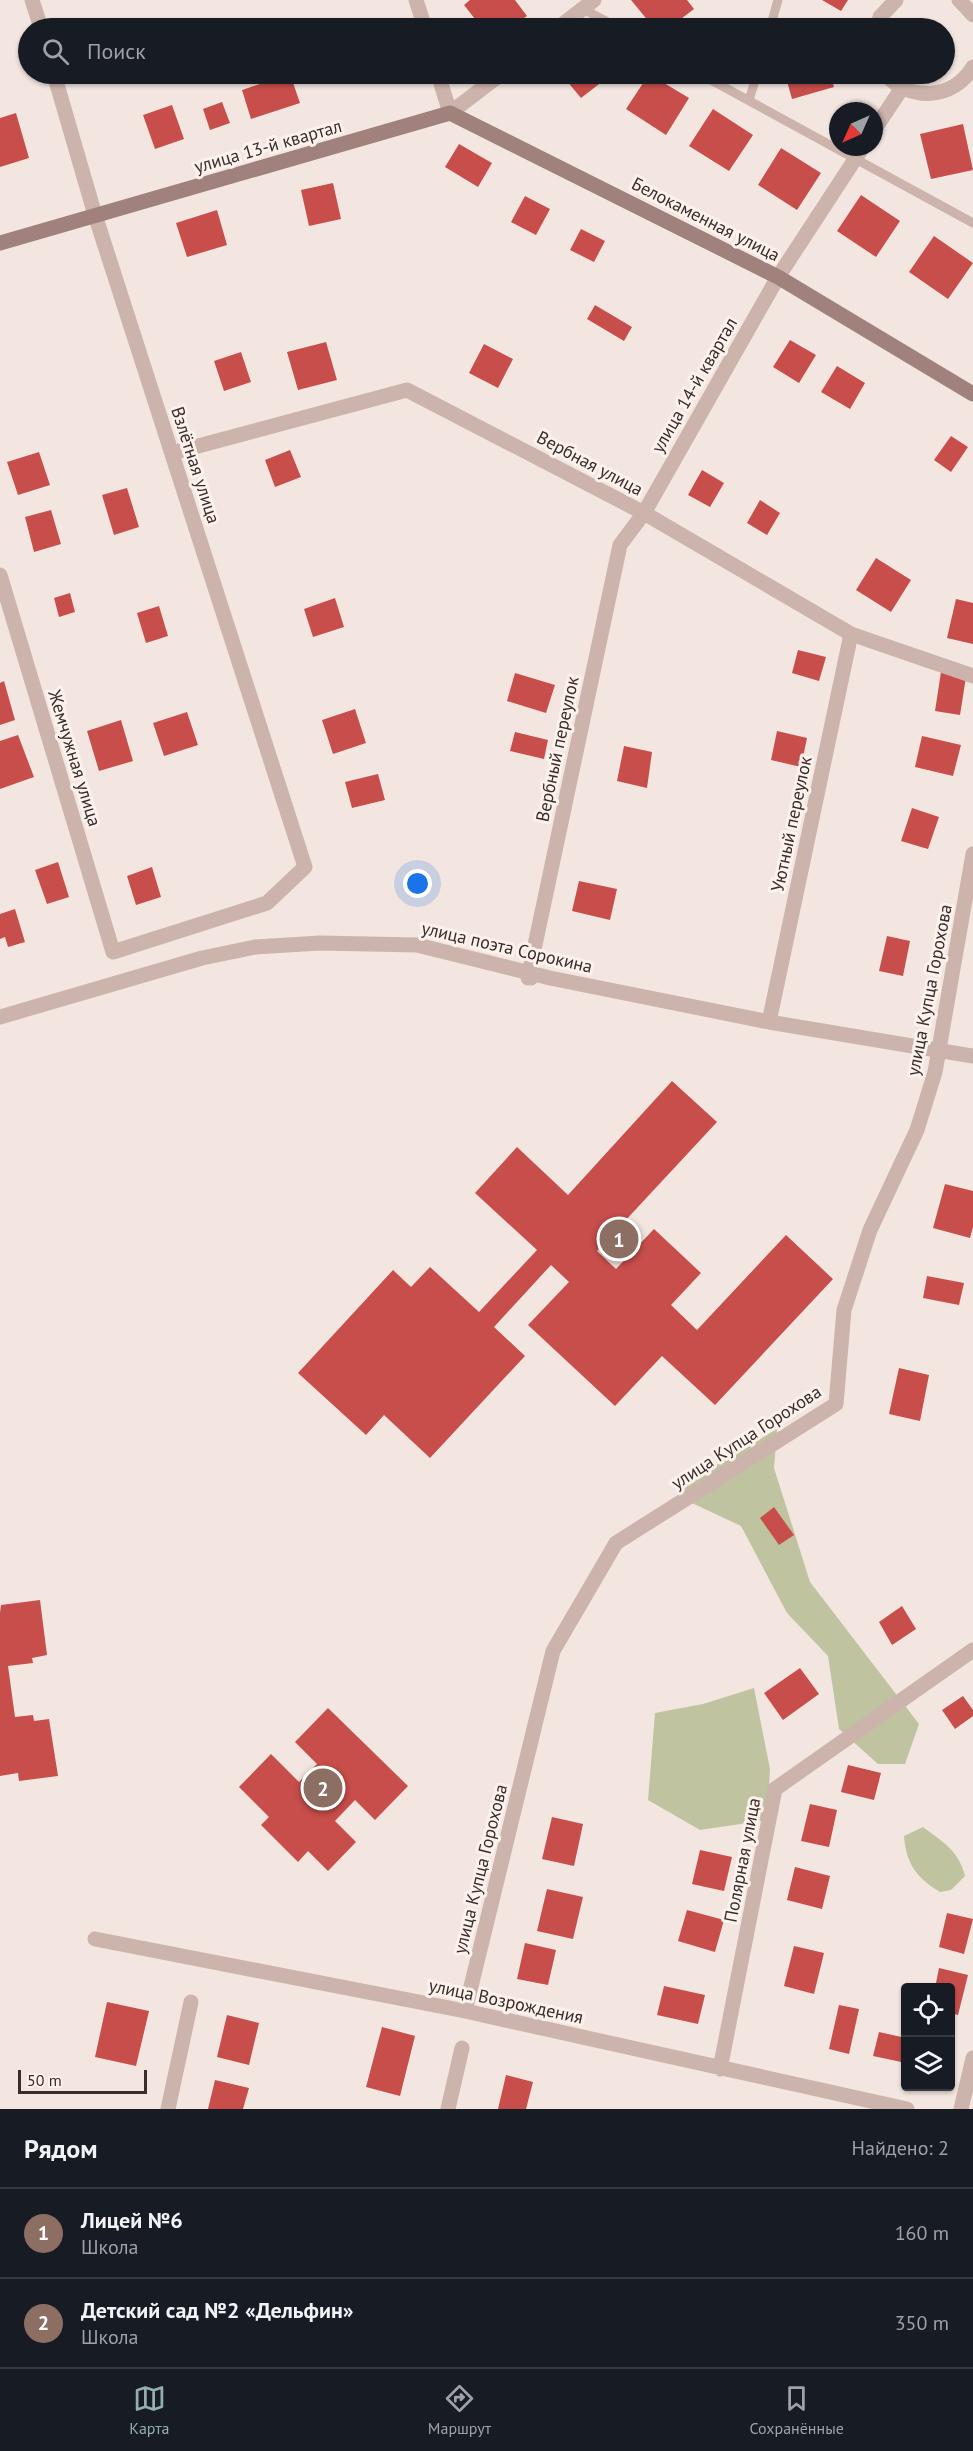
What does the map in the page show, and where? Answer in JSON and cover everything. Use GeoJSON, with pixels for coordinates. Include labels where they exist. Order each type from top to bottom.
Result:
{"type":"FeatureCollection","features":[{"type":"Feature","properties":{"kind":"street"},"geometry":{"type":"LineString","coordinates":[[32,0],[38,18]]}},
{"type":"Feature","properties":{"kind":"street"},"geometry":{"type":"LineString","coordinates":[[416,0],[422,18]]}},
{"type":"Feature","properties":{"kind":"street"},"geometry":{"type":"LineString","coordinates":[[880,18],[896,0]]}},
{"type":"Feature","properties":{"kind":"street"},"geometry":{"type":"LineString","coordinates":[[959,0],[973,15]]}},
{"type":"Feature","properties":{"kind":"street"},"geometry":{"type":"LineString","coordinates":[[571,18],[589,4]]}},
{"type":"Feature","properties":{"kind":"street"},"geometry":{"type":"LineString","coordinates":[[897,84],[902,88],[924,95],[947,92],[966,79],[973,67]]}},
{"type":"Feature","properties":{"kind":"street","name":"Взлётная улица"},"geometry":{"type":"LineString","coordinates":[[57,84],[95,215],[305,867],[267,903],[113,952]]}},
{"type":"Feature","properties":{"kind":"street"},"geometry":{"type":"LineString","coordinates":[[441,84],[450,113],[488,84]]}},
{"type":"Feature","properties":{"kind":"street"},"geometry":{"type":"LineString","coordinates":[[883,116],[902,88]]}},
{"type":"Feature","properties":{"kind":"street","name":"улица 13-й квартал"},"geometry":{"type":"LineString","coordinates":[[0,243],[450,113]]}},
{"type":"Feature","properties":{"kind":"street","name":"Белокаменная улица"},"geometry":{"type":"LineString","coordinates":[[450,113],[778,277],[973,394]]}},
{"type":"Feature","properties":{"kind":"street","name":"улица 14-й квартал"},"geometry":{"type":"LineString","coordinates":[[644,513],[778,277],[857,156]]}},
{"type":"Feature","properties":{"kind":"street","name":"Вербная улица"},"geometry":{"type":"LineString","coordinates":[[172,453],[407,390],[644,513],[851,634],[973,676]]}},
{"type":"Feature","properties":{"kind":"street","name":"Вербный переулок"},"geometry":{"type":"LineString","coordinates":[[550,978],[528,978],[620,545],[644,513]]}},
{"type":"Feature","properties":{"kind":"street","name":"Жемчужная улица"},"geometry":{"type":"LineString","coordinates":[[0,575],[113,952]]}},
{"type":"Feature","properties":{"kind":"street","name":"Уютный переулок"},"geometry":{"type":"LineString","coordinates":[[769,1022],[851,634]]}},
{"type":"Feature","properties":{"kind":"street","name":"улица Купца Горохова"},"geometry":{"type":"LineString","coordinates":[[465,2011],[553,1651],[616,1544],[836,1404],[844,1310],[870,1230],[917,1130],[940,1050],[973,854]]}},
{"type":"Feature","properties":{"kind":"street","name":"улица поэта Сорокина"},"geometry":{"type":"LineString","coordinates":[[0,1017],[202,958],[255,947],[320,943],[417,945],[550,978],[769,1022],[973,1056]]}},
{"type":"Feature","properties":{"kind":"street","name":"Полярная улица"},"geometry":{"type":"LineString","coordinates":[[720,2069],[775,1789],[973,1650]]}},
{"type":"Feature","properties":{"kind":"street","name":"улица Возрождения"},"geometry":{"type":"LineString","coordinates":[[95,1939],[465,2011],[908,2109]]}},
{"type":"Feature","properties":{"kind":"street"},"geometry":{"type":"LineString","coordinates":[[168,2109],[191,2002]]}},
{"type":"Feature","properties":{"kind":"street"},"geometry":{"type":"LineString","coordinates":[[448,2109],[462,2048]]}},
{"type":"Feature","properties":{"kind":"street"},"geometry":{"type":"LineString","coordinates":[[961,2109],[973,2058]]}},
{"type":"Feature","properties":{"kind":"lane"},"geometry":{"type":"LineString","coordinates":[[773,18],[778,0]]}},
{"type":"Feature","properties":{"kind":"lane"},"geometry":{"type":"LineString","coordinates":[[589,4],[606,18]]}},
{"type":"Feature","properties":{"kind":"lane"},"geometry":{"type":"LineString","coordinates":[[719,84],[829,139]]}},
{"type":"Feature","properties":{"kind":"lane"},"geometry":{"type":"LineString","coordinates":[[749,100],[754,84]]}},
{"type":"Feature","properties":{"kind":"lane"},"geometry":{"type":"LineString","coordinates":[[864,156],[973,223]]}},
{"type":"Feature","properties":{"kind":"green space"},"geometry":{"type":"Polygon","coordinates":[[[777,1429],[774,1468],[810,1582],[919,1724],[905,1764],[878,1764],[839,1729],[828,1656],[787,1613],[741,1526],[692,1503],[682,1485],[777,1429]]]}},
{"type":"Feature","properties":{"kind":"green space"},"geometry":{"type":"Polygon","coordinates":[[[754,1688],[770,1769],[767,1820],[700,1830],[648,1800],[655,1713],[703,1704],[754,1688]]]}},
{"type":"Feature","properties":{"kind":"green space"},"geometry":{"type":"Polygon","coordinates":[[[923,1827],[949,1848],[959,1860],[965,1876],[951,1890],[940,1892],[932,1887],[919,1876],[910,1862],[904,1836],[923,1827]]]}},
{"type":"Feature","properties":{"kind":"building"},"geometry":{"type":"Polygon","coordinates":[[[470,0],[515,0],[527,16],[524,18],[474,18],[464,5],[470,0]]]}},
{"type":"Feature","properties":{"kind":"building"},"geometry":{"type":"Polygon","coordinates":[[[631,0],[687,0],[694,9],[682,18],[646,18],[631,0]]]}},
{"type":"Feature","properties":{"kind":"building"},"geometry":{"type":"Polygon","coordinates":[[[822,0],[848,0],[841,11],[822,0]]]}},
{"type":"Feature","properties":{"kind":"building"},"geometry":{"type":"Polygon","coordinates":[[[260,84],[293,84],[300,103],[251,119],[242,90],[260,84]]]}},
{"type":"Feature","properties":{"kind":"building"},"geometry":{"type":"Polygon","coordinates":[[[569,84],[599,84],[581,98],[569,84]]]}},
{"type":"Feature","properties":{"kind":"building"},"geometry":{"type":"Polygon","coordinates":[[[642,84],[666,84],[689,98],[666,135],[626,109],[642,84]]]}},
{"type":"Feature","properties":{"kind":"building"},"geometry":{"type":"Polygon","coordinates":[[[788,84],[833,84],[834,87],[792,99],[788,84]]]}},
{"type":"Feature","properties":{"kind":"building"},"geometry":{"type":"Polygon","coordinates":[[[222,102],[230,123],[210,130],[203,109],[222,102]]]}},
{"type":"Feature","properties":{"kind":"building"},"geometry":{"type":"Polygon","coordinates":[[[172,105],[184,139],[155,149],[143,115],[172,105]]]}},
{"type":"Feature","properties":{"kind":"building"},"geometry":{"type":"Polygon","coordinates":[[[713,109],[753,135],[729,171],[689,146],[713,109]]]}},
{"type":"Feature","properties":{"kind":"building"},"geometry":{"type":"Polygon","coordinates":[[[16,113],[29,158],[0,167],[0,118],[16,113]]]}},
{"type":"Feature","properties":{"kind":"building"},"geometry":{"type":"Polygon","coordinates":[[[963,124],[973,170],[931,179],[920,134],[963,124]]]}},
{"type":"Feature","properties":{"kind":"building"},"geometry":{"type":"Polygon","coordinates":[[[459,144],[492,163],[478,187],[445,167],[459,144]]]}},
{"type":"Feature","properties":{"kind":"building"},"geometry":{"type":"Polygon","coordinates":[[[781,148],[821,173],[797,210],[758,185],[781,148]]]}},
{"type":"Feature","properties":{"kind":"building"},"geometry":{"type":"Polygon","coordinates":[[[333,183],[341,219],[309,226],[301,190],[333,183]]]}},
{"type":"Feature","properties":{"kind":"building"},"geometry":{"type":"Polygon","coordinates":[[[861,195],[900,221],[876,257],[837,231],[861,195]]]}},
{"type":"Feature","properties":{"kind":"building"},"geometry":{"type":"Polygon","coordinates":[[[525,196],[550,209],[536,235],[511,222],[525,196]]]}},
{"type":"Feature","properties":{"kind":"building"},"geometry":{"type":"Polygon","coordinates":[[[217,210],[227,245],[187,257],[176,223],[217,210]]]}},
{"type":"Feature","properties":{"kind":"building"},"geometry":{"type":"Polygon","coordinates":[[[581,229],[605,241],[594,262],[570,250],[581,229]]]}},
{"type":"Feature","properties":{"kind":"building"},"geometry":{"type":"Polygon","coordinates":[[[934,236],[973,263],[948,299],[909,272],[934,236]]]}},
{"type":"Feature","properties":{"kind":"building"},"geometry":{"type":"Polygon","coordinates":[[[595,305],[632,327],[624,341],[587,319],[595,305]]]}},
{"type":"Feature","properties":{"kind":"building"},"geometry":{"type":"Polygon","coordinates":[[[790,340],[816,355],[799,383],[773,367],[790,340]]]}},
{"type":"Feature","properties":{"kind":"building"},"geometry":{"type":"Polygon","coordinates":[[[326,342],[337,380],[298,390],[287,352],[326,342]]]}},
{"type":"Feature","properties":{"kind":"building"},"geometry":{"type":"Polygon","coordinates":[[[484,344],[513,359],[498,388],[469,373],[484,344]]]}},
{"type":"Feature","properties":{"kind":"building"},"geometry":{"type":"Polygon","coordinates":[[[241,352],[251,382],[224,391],[214,361],[241,352]]]}},
{"type":"Feature","properties":{"kind":"building"},"geometry":{"type":"Polygon","coordinates":[[[837,366],[865,383],[850,409],[821,392],[837,366]]]}},
{"type":"Feature","properties":{"kind":"building"},"geometry":{"type":"Polygon","coordinates":[[[951,436],[968,447],[951,472],[934,460],[951,436]]]}},
{"type":"Feature","properties":{"kind":"building"},"geometry":{"type":"Polygon","coordinates":[[[290,450],[301,477],[275,487],[265,460],[290,450]]]}},
{"type":"Feature","properties":{"kind":"building"},"geometry":{"type":"Polygon","coordinates":[[[39,452],[50,485],[18,495],[7,462],[39,452]]]}},
{"type":"Feature","properties":{"kind":"building"},"geometry":{"type":"Polygon","coordinates":[[[702,470],[724,483],[710,507],[688,495],[702,470]]]}},
{"type":"Feature","properties":{"kind":"building"},"geometry":{"type":"Polygon","coordinates":[[[127,488],[139,527],[114,535],[102,495],[127,488]]]}},
{"type":"Feature","properties":{"kind":"building"},"geometry":{"type":"Polygon","coordinates":[[[760,500],[780,513],[767,535],[747,523],[760,500]]]}},
{"type":"Feature","properties":{"kind":"building"},"geometry":{"type":"Polygon","coordinates":[[[51,510],[61,544],[34,552],[25,517],[51,510]]]}},
{"type":"Feature","properties":{"kind":"building"},"geometry":{"type":"Polygon","coordinates":[[[876,558],[911,580],[891,612],[856,590],[876,558]]]}},
{"type":"Feature","properties":{"kind":"building"},"geometry":{"type":"Polygon","coordinates":[[[70,593],[75,612],[59,617],[54,598],[70,593]]]}},
{"type":"Feature","properties":{"kind":"building"},"geometry":{"type":"Polygon","coordinates":[[[335,598],[344,627],[313,637],[304,609],[335,598]]]}},
{"type":"Feature","properties":{"kind":"building"},"geometry":{"type":"Polygon","coordinates":[[[956,599],[973,603],[973,644],[947,638],[956,599]]]}},
{"type":"Feature","properties":{"kind":"building"},"geometry":{"type":"Polygon","coordinates":[[[159,606],[168,636],[146,643],[137,613],[159,606]]]}},
{"type":"Feature","properties":{"kind":"building"},"geometry":{"type":"Polygon","coordinates":[[[798,650],[826,657],[819,681],[792,673],[798,650]]]}},
{"type":"Feature","properties":{"kind":"building"},"geometry":{"type":"Polygon","coordinates":[[[941,672],[966,677],[960,715],[935,711],[941,672]]]}},
{"type":"Feature","properties":{"kind":"building"},"geometry":{"type":"Polygon","coordinates":[[[515,673],[555,685],[546,713],[507,701],[515,673]]]}},
{"type":"Feature","properties":{"kind":"building"},"geometry":{"type":"Polygon","coordinates":[[[4,681],[15,720],[0,725],[0,683],[4,681]]]}},
{"type":"Feature","properties":{"kind":"building"},"geometry":{"type":"Polygon","coordinates":[[[355,709],[366,743],[333,754],[322,720],[355,709]]]}},
{"type":"Feature","properties":{"kind":"building"},"geometry":{"type":"Polygon","coordinates":[[[187,712],[198,745],[164,756],[153,723],[187,712]]]}},
{"type":"Feature","properties":{"kind":"building"},"geometry":{"type":"Polygon","coordinates":[[[121,720],[133,761],[99,771],[87,731],[121,720]]]}},
{"type":"Feature","properties":{"kind":"building"},"geometry":{"type":"Polygon","coordinates":[[[777,731],[807,738],[801,767],[771,760],[777,731]]]}},
{"type":"Feature","properties":{"kind":"building"},"geometry":{"type":"Polygon","coordinates":[[[515,732],[548,740],[544,759],[510,751],[515,732]]]}},
{"type":"Feature","properties":{"kind":"building"},"geometry":{"type":"Polygon","coordinates":[[[18,735],[34,777],[0,789],[0,741],[18,735]]]}},
{"type":"Feature","properties":{"kind":"building"},"geometry":{"type":"Polygon","coordinates":[[[922,736],[961,745],[953,776],[915,767],[922,736]]]}},
{"type":"Feature","properties":{"kind":"building"},"geometry":{"type":"Polygon","coordinates":[[[624,746],[652,752],[647,788],[617,781],[624,746]]]}},
{"type":"Feature","properties":{"kind":"building"},"geometry":{"type":"Polygon","coordinates":[[[378,774],[385,800],[352,808],[345,782],[378,774]]]}},
{"type":"Feature","properties":{"kind":"building"},"geometry":{"type":"Polygon","coordinates":[[[912,808],[939,817],[928,849],[901,841],[912,808]]]}},
{"type":"Feature","properties":{"kind":"building"},"geometry":{"type":"Polygon","coordinates":[[[58,862],[69,897],[47,904],[35,870],[58,862]]]}},
{"type":"Feature","properties":{"kind":"building"},"geometry":{"type":"Polygon","coordinates":[[[152,867],[161,897],[136,905],[127,876],[152,867]]]}},
{"type":"Feature","properties":{"kind":"building"},"geometry":{"type":"Polygon","coordinates":[[[579,881],[617,889],[610,920],[572,911],[579,881]]]}},
{"type":"Feature","properties":{"kind":"building"},"geometry":{"type":"Polygon","coordinates":[[[15,909],[25,942],[8,947],[5,937],[0,939],[0,914],[15,909]]]}},
{"type":"Feature","properties":{"kind":"building"},"geometry":{"type":"Polygon","coordinates":[[[887,936],[910,941],[903,976],[879,971],[887,936]]]}},
{"type":"Feature","properties":{"kind":"building"},"geometry":{"type":"Polygon","coordinates":[[[672,1081],[717,1122],[597,1251],[616,1269],[654,1229],[701,1273],[671,1305],[697,1330],[786,1235],[833,1279],[715,1405],[662,1356],[615,1406],[528,1325],[569,1282],[551,1265],[494,1327],[525,1356],[430,1458],[384,1415],[366,1435],[298,1373],[393,1270],[411,1287],[430,1267],[479,1312],[537,1250],[475,1193],[517,1147],[568,1195],[672,1081]]]}},
{"type":"Feature","properties":{"kind":"building"},"geometry":{"type":"Polygon","coordinates":[[[945,1184],[973,1191],[973,1227],[970,1238],[933,1228],[945,1184]]]}},
{"type":"Feature","properties":{"kind":"building"},"geometry":{"type":"Polygon","coordinates":[[[927,1276],[964,1283],[959,1305],[923,1298],[927,1276]]]}},
{"type":"Feature","properties":{"kind":"building"},"geometry":{"type":"Polygon","coordinates":[[[899,1368],[929,1375],[920,1421],[889,1414],[899,1368]]]}},
{"type":"Feature","properties":{"kind":"building"},"geometry":{"type":"Polygon","coordinates":[[[774,1507],[794,1535],[779,1545],[760,1518],[774,1507]]]}},
{"type":"Feature","properties":{"kind":"building"},"geometry":{"type":"Polygon","coordinates":[[[40,1600],[47,1655],[32,1658],[33,1663],[8,1666],[15,1717],[33,1715],[34,1721],[49,1719],[58,1776],[19,1781],[18,1773],[0,1776],[0,1613],[1,1605],[40,1600]]]}},
{"type":"Feature","properties":{"kind":"building"},"geometry":{"type":"Polygon","coordinates":[[[902,1606],[916,1629],[892,1645],[879,1622],[902,1606]]]}},
{"type":"Feature","properties":{"kind":"building"},"geometry":{"type":"Polygon","coordinates":[[[800,1668],[819,1694],[783,1720],[764,1693],[800,1668]]]}},
{"type":"Feature","properties":{"kind":"building"},"geometry":{"type":"Polygon","coordinates":[[[963,1696],[973,1710],[973,1716],[955,1729],[942,1710],[963,1696]]]}},
{"type":"Feature","properties":{"kind":"building"},"geometry":{"type":"Polygon","coordinates":[[[328,1708],[408,1786],[375,1820],[355,1800],[335,1821],[356,1842],[328,1871],[308,1851],[298,1862],[261,1825],[269,1817],[239,1787],[271,1754],[299,1782],[317,1764],[295,1742],[328,1708]]]}},
{"type":"Feature","properties":{"kind":"building"},"geometry":{"type":"Polygon","coordinates":[[[848,1765],[881,1773],[874,1800],[841,1792],[848,1765]]]}},
{"type":"Feature","properties":{"kind":"building"},"geometry":{"type":"Polygon","coordinates":[[[810,1804],[837,1810],[829,1847],[801,1841],[810,1804]]]}},
{"type":"Feature","properties":{"kind":"building"},"geometry":{"type":"Polygon","coordinates":[[[552,1817],[583,1824],[574,1866],[542,1859],[552,1817]]]}},
{"type":"Feature","properties":{"kind":"building"},"geometry":{"type":"Polygon","coordinates":[[[700,1850],[732,1857],[724,1891],[692,1884],[700,1850]]]}},
{"type":"Feature","properties":{"kind":"building"},"geometry":{"type":"Polygon","coordinates":[[[795,1867],[830,1876],[822,1909],[787,1900],[795,1867]]]}},
{"type":"Feature","properties":{"kind":"building"},"geometry":{"type":"Polygon","coordinates":[[[547,1889],[583,1897],[573,1939],[537,1931],[547,1889]]]}},
{"type":"Feature","properties":{"kind":"building"},"geometry":{"type":"Polygon","coordinates":[[[687,1910],[724,1920],[715,1952],[678,1941],[687,1910]]]}},
{"type":"Feature","properties":{"kind":"building"},"geometry":{"type":"Polygon","coordinates":[[[947,1913],[973,1919],[964,1954],[939,1947],[947,1913]]]}},
{"type":"Feature","properties":{"kind":"building"},"geometry":{"type":"Polygon","coordinates":[[[525,1943],[556,1950],[548,1985],[517,1979],[525,1943]]]}},
{"type":"Feature","properties":{"kind":"building"},"geometry":{"type":"Polygon","coordinates":[[[794,1946],[824,1953],[814,1994],[784,1986],[794,1946]]]}},
{"type":"Feature","properties":{"kind":"building"},"geometry":{"type":"Polygon","coordinates":[[[939,1968],[968,1975],[958,2015],[955,2014],[955,1983],[936,1983],[939,1968]]]}},
{"type":"Feature","properties":{"kind":"building"},"geometry":{"type":"Polygon","coordinates":[[[664,1986],[705,1995],[698,2024],[657,2015],[664,1986]]]}},
{"type":"Feature","properties":{"kind":"building"},"geometry":{"type":"Polygon","coordinates":[[[107,2002],[149,2011],[136,2066],[95,2057],[107,2002]]]}},
{"type":"Feature","properties":{"kind":"building"},"geometry":{"type":"Polygon","coordinates":[[[839,2005],[859,2009],[849,2054],[829,2049],[839,2005]]]}},
{"type":"Feature","properties":{"kind":"building"},"geometry":{"type":"Polygon","coordinates":[[[227,2015],[259,2023],[249,2065],[217,2057],[227,2015]]]}},
{"type":"Feature","properties":{"kind":"building"},"geometry":{"type":"Polygon","coordinates":[[[382,2027],[415,2036],[400,2096],[366,2087],[382,2027]]]}},
{"type":"Feature","properties":{"kind":"building"},"geometry":{"type":"Polygon","coordinates":[[[879,2032],[901,2037],[901,2062],[873,2056],[879,2032]]]}},
{"type":"Feature","properties":{"kind":"building"},"geometry":{"type":"Polygon","coordinates":[[[506,2075],[533,2082],[526,2109],[498,2109],[506,2075]]]}},
{"type":"Feature","properties":{"kind":"building"},"geometry":{"type":"Polygon","coordinates":[[[215,2080],[249,2088],[243,2109],[208,2109],[215,2080]]]}},
{"type":"Feature","properties":{"kind":"place","name":"Лицей №6"},"geometry":{"type":"Point","coordinates":[619,1239]}},
{"type":"Feature","properties":{"kind":"place","name":"Детский сад №2 «Дельфин»"},"geometry":{"type":"Point","coordinates":[323,1788]}}]}
